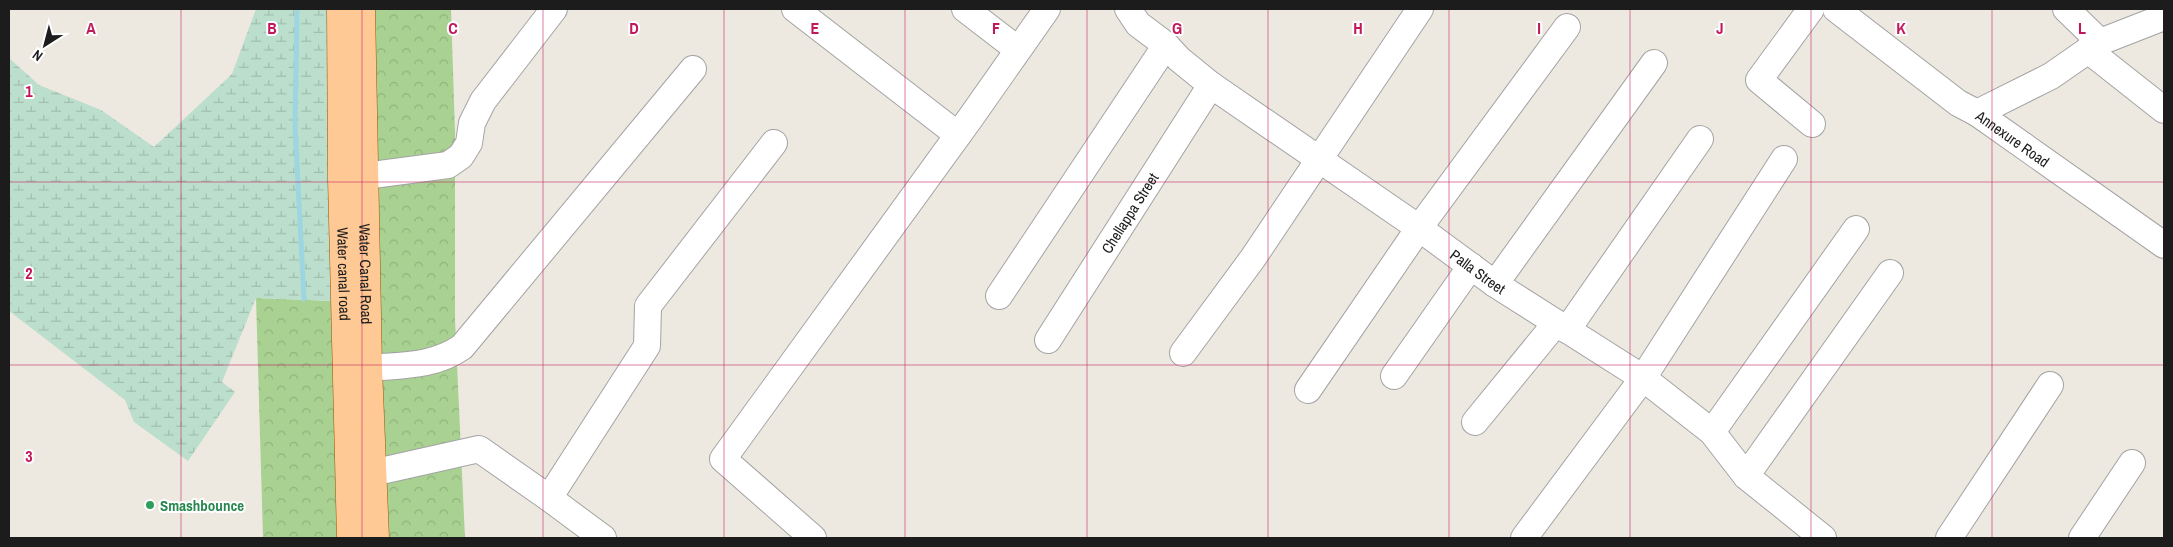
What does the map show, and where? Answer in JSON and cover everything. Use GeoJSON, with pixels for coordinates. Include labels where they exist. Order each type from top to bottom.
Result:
{"type":"FeatureCollection","features":[{"type":"Feature","properties":{"kind":"main road","name":"Water canal road"},"geometry":{"type":"LineString","coordinates":[[341,9],[353,178],[361,473],[351,538]]}},
{"type":"Feature","properties":{"kind":"main road","name":"Water Canal Road"},"geometry":{"type":"LineString","coordinates":[[361,9],[353,178],[368,368],[361,473],[375,538]]}},
{"type":"Feature","properties":{"kind":"street"},"geometry":{"type":"LineString","coordinates":[[353,178],[448,165],[461,156],[469,143],[472,123],[482,101],[554,9]]}},
{"type":"Feature","properties":{"kind":"street"},"geometry":{"type":"LineString","coordinates":[[795,9],[958,135]]}},
{"type":"Feature","properties":{"kind":"street"},"geometry":{"type":"LineString","coordinates":[[965,9],[1017,49]]}},
{"type":"Feature","properties":{"kind":"street"},"geometry":{"type":"LineString","coordinates":[[813,538],[723,458],[958,135],[1047,9]]}},
{"type":"Feature","properties":{"kind":"street"},"geometry":{"type":"LineString","coordinates":[[1183,353],[1253,258],[1420,9]]}},
{"type":"Feature","properties":{"kind":"street"},"geometry":{"type":"LineString","coordinates":[[1811,9],[1759,80],[1812,124]]}},
{"type":"Feature","properties":{"kind":"street"},"geometry":{"type":"LineString","coordinates":[[1836,9],[1958,103],[1977,113]]}},
{"type":"Feature","properties":{"kind":"street"},"geometry":{"type":"LineString","coordinates":[[2066,9],[2094,46],[2164,110]]}},
{"type":"Feature","properties":{"kind":"street","name":"Palla Street"},"geometry":{"type":"LineString","coordinates":[[1139,14],[1180,59],[1211,85],[1320,158],[1495,284],[1643,378],[1712,432],[1746,476],[1823,538]]}},
{"type":"Feature","properties":{"kind":"street","name":"Annexure Road"},"geometry":{"type":"LineString","coordinates":[[2164,17],[2094,46],[2051,76],[1977,113],[2164,245]]}},
{"type":"Feature","properties":{"kind":"street"},"geometry":{"type":"LineString","coordinates":[[1308,390],[1419,228],[1567,27]]}},
{"type":"Feature","properties":{"kind":"street"},"geometry":{"type":"LineString","coordinates":[[999,296],[1166,45]]}},
{"type":"Feature","properties":{"kind":"street"},"geometry":{"type":"LineString","coordinates":[[1495,284],[1654,63]]}},
{"type":"Feature","properties":{"kind":"street"},"geometry":{"type":"LineString","coordinates":[[368,368],[436,362],[462,347],[693,69]]}},
{"type":"Feature","properties":{"kind":"street","name":"Chellappa Street"},"geometry":{"type":"LineString","coordinates":[[1048,340],[1211,85]]}},
{"type":"Feature","properties":{"kind":"street"},"geometry":{"type":"LineString","coordinates":[[1475,422],[1562,326],[1700,139]]}},
{"type":"Feature","properties":{"kind":"street"},"geometry":{"type":"LineString","coordinates":[[549,498],[647,346],[648,306],[774,143]]}},
{"type":"Feature","properties":{"kind":"street"},"geometry":{"type":"LineString","coordinates":[[1524,538],[1643,378],[1784,159]]}},
{"type":"Feature","properties":{"kind":"street"},"geometry":{"type":"LineString","coordinates":[[1712,432],[1856,229]]}},
{"type":"Feature","properties":{"kind":"street"},"geometry":{"type":"LineString","coordinates":[[1394,376],[1471,266]]}},
{"type":"Feature","properties":{"kind":"street"},"geometry":{"type":"LineString","coordinates":[[1746,476],[1890,273]]}},
{"type":"Feature","properties":{"kind":"street"},"geometry":{"type":"LineString","coordinates":[[1949,538],[2050,385]]}},
{"type":"Feature","properties":{"kind":"street"},"geometry":{"type":"LineString","coordinates":[[361,473],[479,449],[603,538]]}},
{"type":"Feature","properties":{"kind":"street"},"geometry":{"type":"LineString","coordinates":[[2082,538],[2132,463]]}},
{"type":"Feature","properties":{"kind":"green space"},"geometry":{"type":"Polygon","coordinates":[[[256,9],[330,9],[334,301],[256,298],[222,382],[235,392],[188,461],[134,422],[125,400],[9,311],[9,58],[39,85],[101,110],[154,147],[232,74],[256,9]]]}},
{"type":"Feature","properties":{"kind":"green space"},"geometry":{"type":"Polygon","coordinates":[[[372,9],[451,9],[455,133],[455,320],[465,538],[388,538],[376,283],[372,9]]]}},
{"type":"Feature","properties":{"kind":"green space"},"geometry":{"type":"Polygon","coordinates":[[[256,298],[334,301],[340,538],[263,538],[256,298]]]}},
{"type":"Feature","properties":{"kind":"waterway"},"geometry":{"type":"LineString","coordinates":[[297,9],[295,126],[304,299]]}},
{"type":"Feature","properties":{"kind":"place","name":"Smashbounce"},"geometry":{"type":"Point","coordinates":[150,505]}}]}
